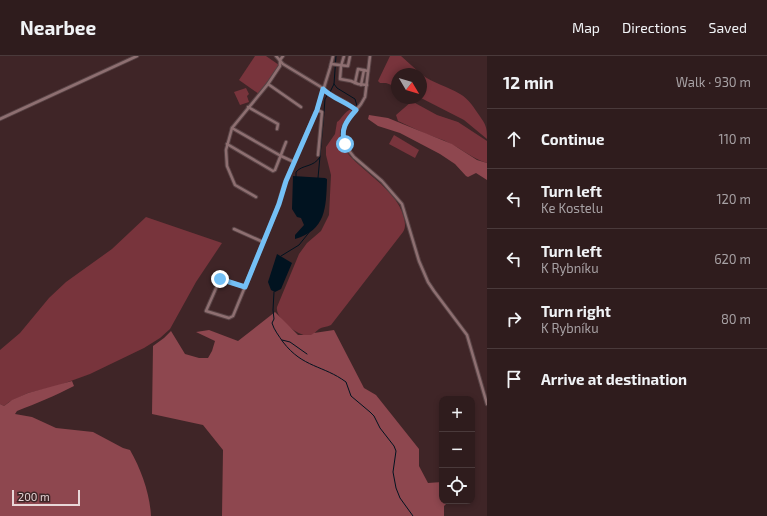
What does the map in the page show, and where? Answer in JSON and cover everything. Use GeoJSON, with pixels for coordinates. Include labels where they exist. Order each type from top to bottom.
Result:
{"type":"FeatureCollection","features":[{"type":"Feature","properties":{"kind":"street"},"geometry":{"type":"LineString","coordinates":[[0,119],[137,56]]}},
{"type":"Feature","properties":{"kind":"street"},"geometry":{"type":"LineString","coordinates":[[276,56],[283,64],[323,89],[328,94],[345,102],[356,110]]}},
{"type":"Feature","properties":{"kind":"street"},"geometry":{"type":"LineString","coordinates":[[256,197],[235,185],[229,172],[225,155],[227,144],[232,128],[268,84],[280,66],[280,60],[283,56]]}},
{"type":"Feature","properties":{"kind":"street"},"geometry":{"type":"LineString","coordinates":[[245,287],[222,279],[219,281],[206,311],[229,318],[233,316],[264,242],[279,204],[284,185],[317,110],[332,64],[332,56]]}},
{"type":"Feature","properties":{"kind":"street"},"geometry":{"type":"LineString","coordinates":[[344,56],[339,64],[340,79],[361,85],[367,85]]}},
{"type":"Feature","properties":{"kind":"street"},"geometry":{"type":"LineString","coordinates":[[332,64],[348,66],[350,56]]}},
{"type":"Feature","properties":{"kind":"street"},"geometry":{"type":"LineString","coordinates":[[370,56],[364,99],[344,125],[343,136],[345,144],[354,157],[382,181],[402,204],[419,261],[428,282],[467,336],[487,404]]}},
{"type":"Feature","properties":{"kind":"street"},"geometry":{"type":"LineString","coordinates":[[355,83],[358,69],[368,71]]}},
{"type":"Feature","properties":{"kind":"street"},"geometry":{"type":"LineString","coordinates":[[361,85],[364,70]]}},
{"type":"Feature","properties":{"kind":"street"},"geometry":{"type":"LineString","coordinates":[[268,84],[301,107]]}},
{"type":"Feature","properties":{"kind":"street"},"geometry":{"type":"LineString","coordinates":[[248,107],[278,124],[277,129]]}},
{"type":"Feature","properties":{"kind":"street"},"geometry":{"type":"LineString","coordinates":[[317,110],[322,112],[318,155]]}},
{"type":"Feature","properties":{"kind":"street"},"geometry":{"type":"LineString","coordinates":[[232,128],[294,162]]}},
{"type":"Feature","properties":{"kind":"street"},"geometry":{"type":"LineString","coordinates":[[227,144],[274,171],[286,142]]}},
{"type":"Feature","properties":{"kind":"street"},"geometry":{"type":"LineString","coordinates":[[234,229],[264,242]]}},
{"type":"Feature","properties":{"kind":"shaded area"},"geometry":{"type":"Polygon","coordinates":[[[255,56],[266,56],[279,65],[259,94],[239,80],[255,56]]]}},
{"type":"Feature","properties":{"kind":"shaded area"},"geometry":{"type":"Polygon","coordinates":[[[390,56],[401,56],[414,68],[391,68],[391,85],[380,83],[378,81],[390,56]]]}},
{"type":"Feature","properties":{"kind":"shaded area"},"geometry":{"type":"Polygon","coordinates":[[[427,78],[466,98],[485,124],[487,139],[464,120],[427,101],[427,78]]]}},
{"type":"Feature","properties":{"kind":"shaded area"},"geometry":{"type":"Polygon","coordinates":[[[246,88],[249,94],[247,96],[249,102],[240,105],[234,92],[246,88]]]}},
{"type":"Feature","properties":{"kind":"shaded area"},"geometry":{"type":"Polygon","coordinates":[[[409,104],[417,104],[437,115],[458,122],[487,141],[487,163],[477,159],[454,145],[398,121],[396,115],[409,104]]]}},
{"type":"Feature","properties":{"kind":"shaded area"},"geometry":{"type":"Polygon","coordinates":[[[352,109],[340,132],[343,147],[359,165],[391,194],[399,206],[404,218],[405,227],[403,232],[331,325],[320,328],[313,335],[303,335],[293,330],[283,321],[277,312],[277,307],[299,254],[307,243],[321,231],[329,215],[331,175],[326,155],[326,147],[335,134],[337,122],[347,111],[352,109]]]}},
{"type":"Feature","properties":{"kind":"shaded area"},"geometry":{"type":"Polygon","coordinates":[[[369,115],[388,118],[452,144],[477,160],[487,163],[487,180],[476,173],[468,177],[466,176],[455,164],[440,154],[400,133],[378,126],[368,119],[369,115]]]}},
{"type":"Feature","properties":{"kind":"shaded area"},"geometry":{"type":"Polygon","coordinates":[[[394,135],[419,150],[415,158],[389,144],[394,135]]]}},
{"type":"Feature","properties":{"kind":"shaded area"},"geometry":{"type":"Polygon","coordinates":[[[146,217],[222,243],[196,282],[170,329],[160,338],[144,348],[90,374],[57,386],[28,393],[4,406],[0,404],[0,350],[20,333],[49,298],[66,282],[112,249],[146,217]]]}},
{"type":"Feature","properties":{"kind":"shaded area"},"geometry":{"type":"Polygon","coordinates":[[[275,312],[298,335],[311,335],[314,333],[334,330],[364,388],[376,395],[419,449],[419,466],[428,483],[439,482],[439,504],[446,504],[444,506],[444,516],[222,516],[223,450],[203,425],[152,414],[153,346],[171,331],[185,354],[199,358],[208,358],[215,341],[196,332],[209,330],[238,341],[275,312]]]}},
{"type":"Feature","properties":{"kind":"shaded area"},"geometry":{"type":"Polygon","coordinates":[[[72,381],[74,386],[17,411],[15,414],[32,417],[56,428],[93,432],[123,448],[130,450],[138,465],[144,482],[149,499],[151,516],[0,516],[0,404],[4,406],[12,400],[28,393],[72,381]]]}},
{"type":"Feature","properties":{"kind":"water"},"geometry":{"type":"Polygon","coordinates":[[[293,176],[327,179],[325,209],[322,217],[313,230],[295,239],[295,235],[304,225],[301,218],[297,217],[292,209],[293,176]]]}},
{"type":"Feature","properties":{"kind":"water"},"geometry":{"type":"Polygon","coordinates":[[[277,254],[292,263],[281,289],[275,292],[271,290],[268,282],[277,254]]]}},
{"type":"Feature","properties":{"kind":"waterway"},"geometry":{"type":"LineString","coordinates":[[330,92],[334,84],[336,56]]}},
{"type":"Feature","properties":{"kind":"waterway"},"geometry":{"type":"LineString","coordinates":[[334,84],[337,88],[355,99],[357,106]]}},
{"type":"Feature","properties":{"kind":"waterway"},"geometry":{"type":"LineString","coordinates":[[318,178],[325,99],[328,94]]}},
{"type":"Feature","properties":{"kind":"waterway"},"geometry":{"type":"LineString","coordinates":[[296,178],[296,172],[314,163],[320,157]]}},
{"type":"Feature","properties":{"kind":"waterway"},"geometry":{"type":"LineString","coordinates":[[281,256],[299,245],[311,230]]}},
{"type":"Feature","properties":{"kind":"waterway"},"geometry":{"type":"LineString","coordinates":[[274,292],[274,319],[272,323],[275,331],[283,342],[298,357],[338,376],[346,382],[351,396],[374,416],[380,428],[394,446],[396,451],[393,472],[396,488],[400,498],[413,516]]}},
{"type":"Feature","properties":{"kind":"waterway"},"geometry":{"type":"LineString","coordinates":[[282,340],[290,342],[307,354]]}},
{"type":"Feature","properties":{"kind":"route"},"geometry":{"type":"LineString","coordinates":[[220,279],[245,287],[279,204],[286,181],[317,110],[323,89],[356,110],[344,125],[343,136],[345,144]]}}]}
